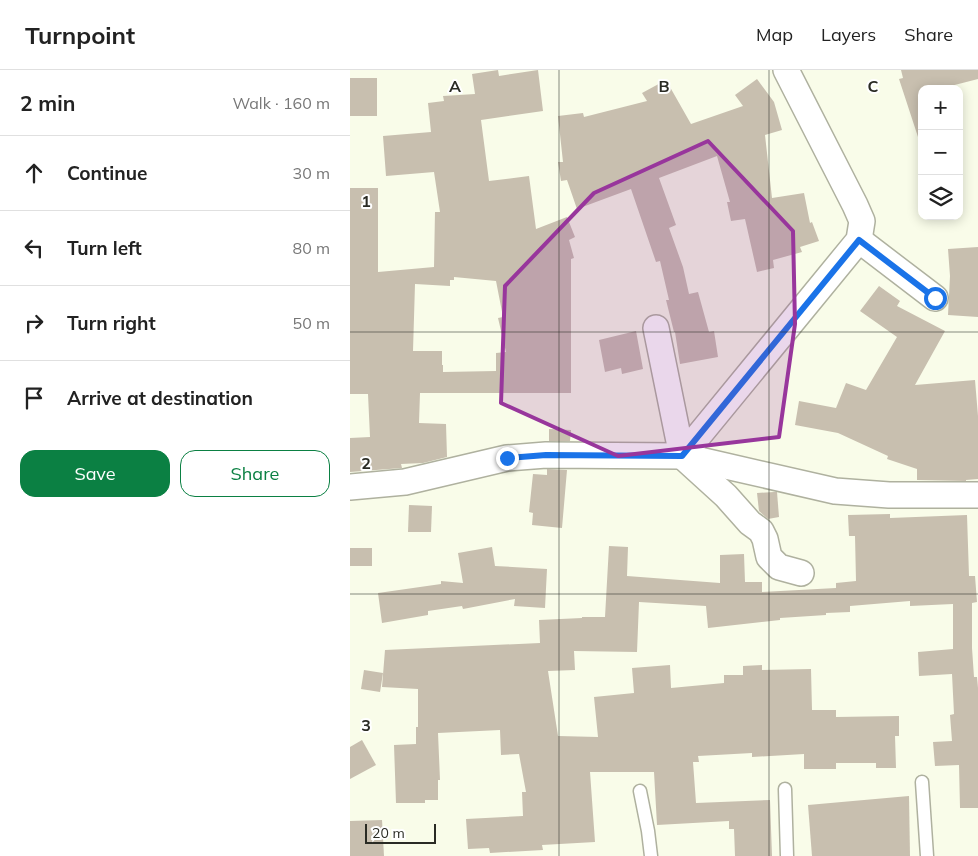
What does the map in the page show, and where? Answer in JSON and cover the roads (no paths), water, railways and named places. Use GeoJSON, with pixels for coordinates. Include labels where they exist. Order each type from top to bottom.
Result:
{"type":"FeatureCollection","features":[{"type":"Feature","properties":{"kind":"street"},"geometry":{"type":"LineString","coordinates":[[682,456],[859,240],[862,221],[786,70]]}},
{"type":"Feature","properties":{"kind":"street"},"geometry":{"type":"LineString","coordinates":[[859,240],[935,298]]}},
{"type":"Feature","properties":{"kind":"street"},"geometry":{"type":"LineString","coordinates":[[656,328],[682,456],[726,496],[750,523],[761,531],[769,557],[778,567],[801,573]]}},
{"type":"Feature","properties":{"kind":"street"},"geometry":{"type":"LineString","coordinates":[[350,487],[405,482],[507,458],[546,455],[682,456],[834,491],[888,495],[978,495]]}},
{"type":"Feature","properties":{"kind":"lane"},"geometry":{"type":"LineString","coordinates":[[922,782],[927,856]]}},
{"type":"Feature","properties":{"kind":"lane"},"geometry":{"type":"LineString","coordinates":[[785,789],[787,856]]}},
{"type":"Feature","properties":{"kind":"lane"},"geometry":{"type":"LineString","coordinates":[[640,792],[651,856]]}}]}
